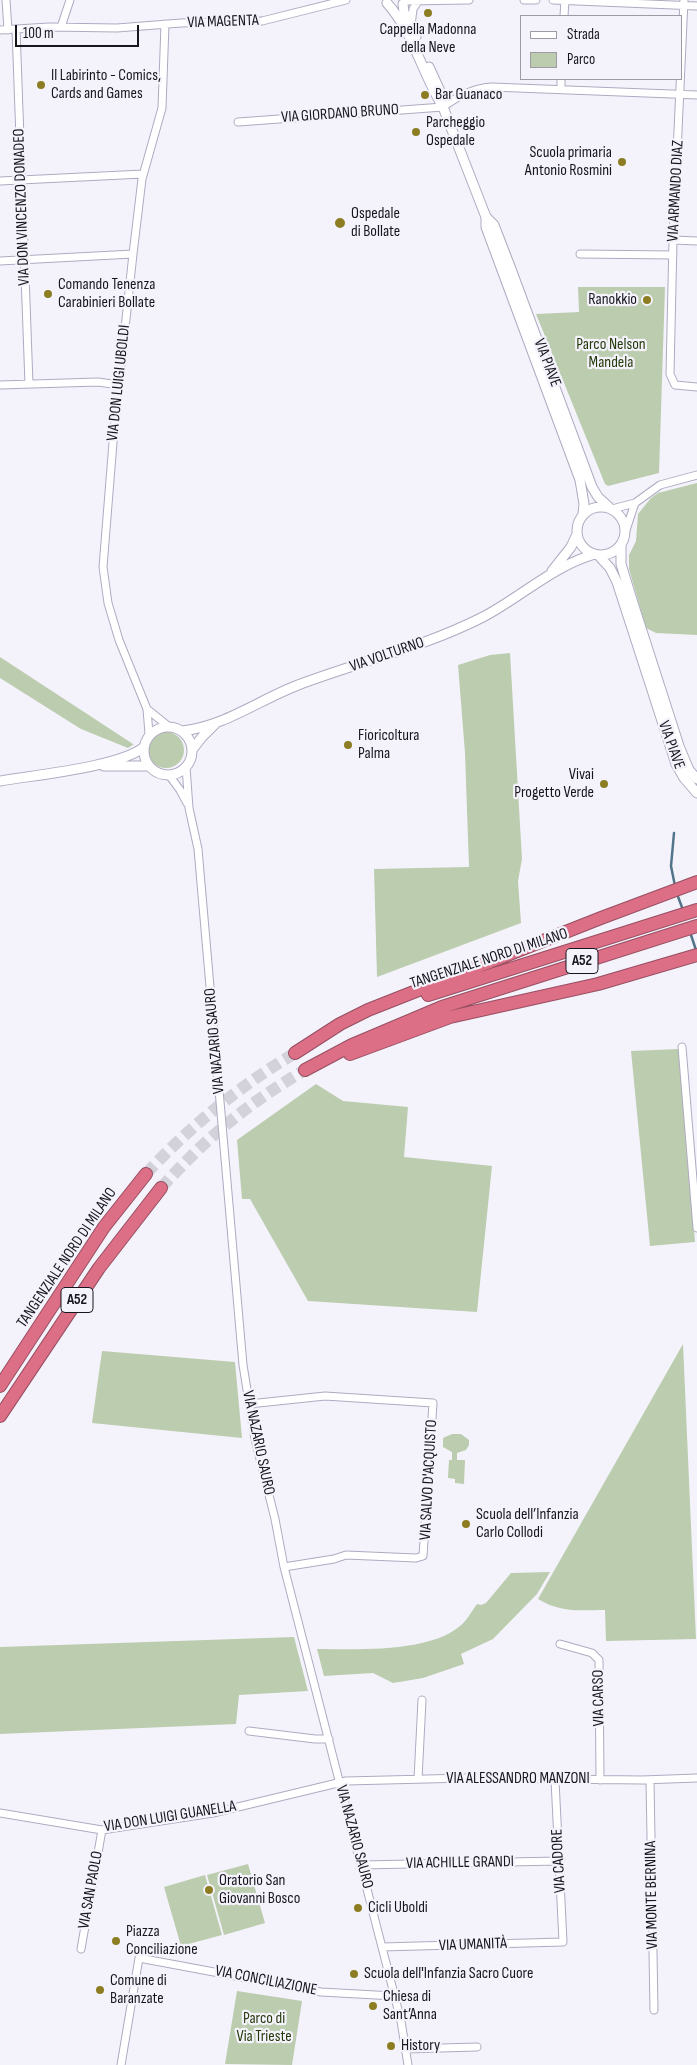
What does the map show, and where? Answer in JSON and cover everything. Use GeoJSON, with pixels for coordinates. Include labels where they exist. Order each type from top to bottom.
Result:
{"type":"FeatureCollection","features":[{"type":"Feature","properties":{"kind":"highway","name":"TANGENZIALE NORD DI MILANO"},"geometry":{"type":"LineString","coordinates":[[692,884],[368,1010],[334,1027],[296,1053],[343,1028],[396,1006],[697,910]]}},
{"type":"Feature","properties":{"kind":"highway","name":"TANGENZIALE NORD DI MILANO"},"geometry":{"type":"LineString","coordinates":[[694,955],[598,984],[450,1017],[305,1070],[352,1044],[442,1007],[697,926]]}},
{"type":"Feature","properties":{"kind":"highway","name":"TANGENZIALE NORD DI MILANO"},"geometry":{"type":"LineString","coordinates":[[0,1386],[104,1227],[146,1174]]}},
{"type":"Feature","properties":{"kind":"highway","name":"TANGENZIALE NORD DI MILANO"},"geometry":{"type":"LineString","coordinates":[[0,1416],[99,1268],[161,1188]]}},
{"type":"Feature","properties":{"kind":"street"},"geometry":{"type":"LineString","coordinates":[[4,30],[6,0]]}},
{"type":"Feature","properties":{"kind":"street"},"geometry":{"type":"LineString","coordinates":[[61,27],[70,0]]}},
{"type":"Feature","properties":{"kind":"street","name":"VIA MAGENTA"},"geometry":{"type":"LineString","coordinates":[[4,30],[61,27],[117,28],[165,24],[262,22],[346,0]]}},
{"type":"Feature","properties":{"kind":"street"},"geometry":{"type":"LineString","coordinates":[[411,26],[413,9],[419,0]]}},
{"type":"Feature","properties":{"kind":"street"},"geometry":{"type":"LineString","coordinates":[[385,1],[397,6],[405,2],[419,0],[469,0]]}},
{"type":"Feature","properties":{"kind":"street"},"geometry":{"type":"LineString","coordinates":[[524,0],[536,0]]}},
{"type":"Feature","properties":{"kind":"street"},"geometry":{"type":"LineString","coordinates":[[553,0],[684,2],[697,6]]}},
{"type":"Feature","properties":{"kind":"street"},"geometry":{"type":"LineString","coordinates":[[564,0],[564,15]]}},
{"type":"Feature","properties":{"kind":"street","name":"VIA PIAVE"},"geometry":{"type":"LineString","coordinates":[[385,1],[400,21],[443,107],[486,217],[486,227],[580,480],[584,504],[583,514]]}},
{"type":"Feature","properties":{"kind":"street","name":"VIA PIAVE"},"geometry":{"type":"LineString","coordinates":[[405,2],[404,12],[440,91],[443,107]]}},
{"type":"Feature","properties":{"kind":"street","name":"VIA ARMANDO DIAZ"},"geometry":{"type":"LineString","coordinates":[[682,48],[684,2]]}},
{"type":"Feature","properties":{"kind":"street","name":"VIA DON LUIGI UBOLDI"},"geometry":{"type":"LineString","coordinates":[[150,734],[147,709],[119,640],[108,603],[103,567],[133,254],[144,174],[162,108],[165,24]]}},
{"type":"Feature","properties":{"kind":"street","name":"VIA DON VINCENZO DONADEO"},"geometry":{"type":"LineString","coordinates":[[16,29],[29,384]]}},
{"type":"Feature","properties":{"kind":"street"},"geometry":{"type":"LineString","coordinates":[[561,80],[561,88]]}},
{"type":"Feature","properties":{"kind":"street","name":"VIA ARMANDO DIAZ"},"geometry":{"type":"LineString","coordinates":[[681,80],[673,240],[670,374],[672,382],[679,386],[697,387]]}},
{"type":"Feature","properties":{"kind":"street"},"geometry":{"type":"LineString","coordinates":[[443,107],[458,96],[484,87],[561,88],[697,95]]}},
{"type":"Feature","properties":{"kind":"street","name":"VIA GIORDANO BRUNO"},"geometry":{"type":"LineString","coordinates":[[238,122],[443,107]]}},
{"type":"Feature","properties":{"kind":"street"},"geometry":{"type":"LineString","coordinates":[[0,181],[144,174]]}},
{"type":"Feature","properties":{"kind":"street","name":"VIA PIAVE"},"geometry":{"type":"LineString","coordinates":[[486,217],[494,225],[592,487],[598,497],[610,508]]}},
{"type":"Feature","properties":{"kind":"street"},"geometry":{"type":"LineString","coordinates":[[673,240],[697,242]]}},
{"type":"Feature","properties":{"kind":"street"},"geometry":{"type":"LineString","coordinates":[[0,261],[133,254]]}},
{"type":"Feature","properties":{"kind":"street"},"geometry":{"type":"LineString","coordinates":[[580,254],[673,254]]}},
{"type":"Feature","properties":{"kind":"street"},"geometry":{"type":"LineString","coordinates":[[0,385],[98,382],[119,385]]}},
{"type":"Feature","properties":{"kind":"street"},"geometry":{"type":"LineString","coordinates":[[635,502],[622,544],[613,552],[597,554],[583,546],[577,534],[578,524],[583,514],[595,507],[610,508],[635,502],[660,485],[697,475]]}},
{"type":"Feature","properties":{"kind":"street"},"geometry":{"type":"LineString","coordinates":[[610,508],[623,519],[626,530]]}},
{"type":"Feature","properties":{"kind":"street","name":"VIA VOLTURNO"},"geometry":{"type":"LineString","coordinates":[[551,573],[571,547],[577,534]]}},
{"type":"Feature","properties":{"kind":"street","name":"VIA PIAVE"},"geometry":{"type":"LineString","coordinates":[[622,544],[621,564],[679,746],[689,770],[697,779]]}},
{"type":"Feature","properties":{"kind":"street","name":"VIA PIAVE"},"geometry":{"type":"LineString","coordinates":[[597,554],[610,568],[617,582],[676,764],[684,778],[697,793]]}},
{"type":"Feature","properties":{"kind":"street","name":"VIA VOLTURNO"},"geometry":{"type":"LineString","coordinates":[[182,731],[198,729],[217,722],[298,685],[453,631],[518,597],[551,573],[597,554]]}},
{"type":"Feature","properties":{"kind":"street","name":"VIA DON LUIGI UBOLDI"},"geometry":{"type":"LineString","coordinates":[[147,709],[168,726]]}},
{"type":"Feature","properties":{"kind":"street","name":"VIA VOLTURNO"},"geometry":{"type":"LineString","coordinates":[[192,750],[217,722]]}},
{"type":"Feature","properties":{"kind":"street"},"geometry":{"type":"LineString","coordinates":[[168,726],[182,731],[189,739],[192,750],[190,761],[186,767],[176,774],[158,773],[149,766],[144,757],[144,747],[150,734],[158,728],[168,726]]}},
{"type":"Feature","properties":{"kind":"street"},"geometry":{"type":"LineString","coordinates":[[0,781],[89,766],[133,755],[144,747]]}},
{"type":"Feature","properties":{"kind":"street"},"geometry":{"type":"LineString","coordinates":[[89,766],[149,766]]}},
{"type":"Feature","properties":{"kind":"street","name":"VIA NAZARIO SAURO"},"geometry":{"type":"LineString","coordinates":[[186,767],[189,808],[200,866],[242,1356],[249,1404],[284,1567],[382,1947],[408,2065]]}},
{"type":"Feature","properties":{"kind":"street","name":"VIA NAZARIO SAURO"},"geometry":{"type":"LineString","coordinates":[[169,775],[180,790],[189,808]]}},
{"type":"Feature","properties":{"kind":"street"},"geometry":{"type":"LineString","coordinates":[[682,1047],[697,1228]]}},
{"type":"Feature","properties":{"kind":"street","name":"VIA SALVO D'ACQUISTO"},"geometry":{"type":"LineString","coordinates":[[249,1404],[325,1396],[433,1403],[423,1556],[416,1558],[342,1555],[334,1559],[284,1567]]}},
{"type":"Feature","properties":{"kind":"street","name":"VIA CARSO"},"geometry":{"type":"LineString","coordinates":[[560,1644],[592,1652],[599,1660],[600,1780]]}},
{"type":"Feature","properties":{"kind":"street"},"geometry":{"type":"LineString","coordinates":[[418,1779],[422,1700]]}},
{"type":"Feature","properties":{"kind":"street"},"geometry":{"type":"LineString","coordinates":[[249,1731],[329,1739]]}},
{"type":"Feature","properties":{"kind":"street","name":"VIA ALESSANDRO MANZONI"},"geometry":{"type":"LineString","coordinates":[[340,1782],[418,1779],[650,1780],[697,1778]]}},
{"type":"Feature","properties":{"kind":"street","name":"VIA CADORE"},"geometry":{"type":"LineString","coordinates":[[555,1780],[563,1942]]}},
{"type":"Feature","properties":{"kind":"street","name":"VIA MONTE BERNINA"},"geometry":{"type":"LineString","coordinates":[[650,1780],[654,2010]]}},
{"type":"Feature","properties":{"kind":"street","name":"VIA DON LUIGI GUANELLA"},"geometry":{"type":"LineString","coordinates":[[0,1813],[102,1830],[213,1813],[340,1782]]}},
{"type":"Feature","properties":{"kind":"street","name":"VIA SAN PAOLO"},"geometry":{"type":"LineString","coordinates":[[81,1950],[102,1830]]}},
{"type":"Feature","properties":{"kind":"street","name":"VIA ACHILLE GRANDI"},"geometry":{"type":"LineString","coordinates":[[361,1865],[559,1861]]}},
{"type":"Feature","properties":{"kind":"street","name":"VIA UMANITÀ"},"geometry":{"type":"LineString","coordinates":[[382,1947],[563,1942]]}},
{"type":"Feature","properties":{"kind":"street","name":"VIA CONCILIAZIONE"},"geometry":{"type":"LineString","coordinates":[[121,2065],[139,1958],[313,1990],[394,1996]]}},
{"type":"Feature","properties":{"kind":"street"},"geometry":{"type":"LineString","coordinates":[[406,2049],[477,2047]]}},
{"type":"Feature","properties":{"kind":"green space","name":"Parco Nelson Mandela"},"geometry":{"type":"Polygon","coordinates":[[[578,287],[665,287],[659,473],[608,486],[605,484],[536,314],[579,312],[578,287]]]}},
{"type":"Feature","properties":{"kind":"green space"},"geometry":{"type":"Polygon","coordinates":[[[697,483],[697,635],[656,633],[646,628],[629,569],[629,555],[636,541],[638,514],[651,498],[658,493],[697,483]]]}},
{"type":"Feature","properties":{"kind":"green space"},"geometry":{"type":"Polygon","coordinates":[[[510,653],[522,859],[518,881],[521,923],[377,977],[374,869],[469,867],[465,753],[458,665],[490,655],[510,653]]]}},
{"type":"Feature","properties":{"kind":"green space"},"geometry":{"type":"Polygon","coordinates":[[[0,657],[134,744],[128,748],[81,729],[0,678],[0,657]]]}},
{"type":"Feature","properties":{"kind":"green space"},"geometry":{"type":"Polygon","coordinates":[[[166,732],[179,737],[184,750],[179,763],[166,768],[153,763],[148,750],[153,737],[166,732]]]}},
{"type":"Feature","properties":{"kind":"green space"},"geometry":{"type":"Polygon","coordinates":[[[679,1049],[695,1242],[650,1246],[631,1051],[679,1049]]]}},
{"type":"Feature","properties":{"kind":"green space"},"geometry":{"type":"Polygon","coordinates":[[[316,1084],[343,1101],[408,1107],[404,1157],[492,1166],[477,1312],[308,1301],[250,1199],[242,1199],[237,1140],[316,1084]]]}},
{"type":"Feature","properties":{"kind":"green space"},"geometry":{"type":"Polygon","coordinates":[[[683,1344],[696,1639],[606,1641],[605,1610],[562,1609],[538,1599],[683,1344]]]}},
{"type":"Feature","properties":{"kind":"green space"},"geometry":{"type":"Polygon","coordinates":[[[102,1351],[235,1362],[242,1438],[92,1423],[102,1351]]]}},
{"type":"Feature","properties":{"kind":"green space"},"geometry":{"type":"Polygon","coordinates":[[[452,1434],[461,1434],[469,1440],[466,1450],[457,1453],[457,1460],[465,1460],[464,1484],[455,1483],[455,1479],[448,1478],[449,1460],[452,1460],[452,1452],[443,1447],[443,1438],[452,1434]]]}},
{"type":"Feature","properties":{"kind":"green space"},"geometry":{"type":"Polygon","coordinates":[[[550,1572],[537,1594],[493,1639],[461,1654],[464,1664],[423,1678],[393,1683],[373,1673],[324,1676],[317,1649],[374,1649],[417,1644],[436,1639],[453,1631],[466,1620],[477,1604],[486,1603],[511,1573],[550,1572]]]}},
{"type":"Feature","properties":{"kind":"green space"},"geometry":{"type":"Polygon","coordinates":[[[294,1637],[308,1691],[239,1695],[236,1724],[0,1734],[0,1647],[294,1637]]]}},
{"type":"Feature","properties":{"kind":"green space"},"geometry":{"type":"Polygon","coordinates":[[[248,1864],[265,1923],[224,1935],[207,1875],[248,1864]]]}},
{"type":"Feature","properties":{"kind":"green space"},"geometry":{"type":"Polygon","coordinates":[[[205,1875],[222,1935],[181,1946],[164,1887],[205,1875]]]}},
{"type":"Feature","properties":{"kind":"green space","name":"Parco di Via Trieste"},"geometry":{"type":"Polygon","coordinates":[[[237,1991],[302,2001],[292,2065],[225,2064],[237,1991]]]}},
{"type":"Feature","properties":{"kind":"waterway"},"geometry":{"type":"LineString","coordinates":[[674,833],[671,866],[675,886]]}},
{"type":"Feature","properties":{"kind":"waterway"},"geometry":{"type":"LineString","coordinates":[[677,894],[683,910]]}},
{"type":"Feature","properties":{"kind":"waterway"},"geometry":{"type":"LineString","coordinates":[[690,932],[696,950]]}},
{"type":"Feature","properties":{"kind":"tunnel"},"geometry":{"type":"LineString","coordinates":[[146,1174],[180,1139],[216,1108],[255,1079],[295,1053]]}},
{"type":"Feature","properties":{"kind":"tunnel"},"geometry":{"type":"LineString","coordinates":[[161,1188],[194,1153],[228,1123],[264,1096],[305,1070]]}},
{"type":"Feature","properties":{"kind":"place","name":"Cappella Madonna della Neve"},"geometry":{"type":"Point","coordinates":[428,13]}},
{"type":"Feature","properties":{"kind":"place","name":"Il Labirinto - Comics, Cards and Games"},"geometry":{"type":"Point","coordinates":[41,85]}},
{"type":"Feature","properties":{"kind":"place","name":"Bar Guanaco"},"geometry":{"type":"Point","coordinates":[425,95]}},
{"type":"Feature","properties":{"kind":"place","name":"Parcheggio Ospedale"},"geometry":{"type":"Point","coordinates":[416,132]}},
{"type":"Feature","properties":{"kind":"place","name":"Scuola primaria Antonio Rosmini"},"geometry":{"type":"Point","coordinates":[622,162]}},
{"type":"Feature","properties":{"kind":"place","name":"Ospedale di Bollate"},"geometry":{"type":"Point","coordinates":[340,223]}},
{"type":"Feature","properties":{"kind":"place","name":"Comando Tenenza Carabinieri Bollate"},"geometry":{"type":"Point","coordinates":[48,294]}},
{"type":"Feature","properties":{"kind":"place","name":"Ranokkio"},"geometry":{"type":"Point","coordinates":[647,300]}},
{"type":"Feature","properties":{"kind":"place","name":"Fioricoltura Palma"},"geometry":{"type":"Point","coordinates":[348,745]}},
{"type":"Feature","properties":{"kind":"place","name":"Vivai Progetto Verde"},"geometry":{"type":"Point","coordinates":[604,784]}},
{"type":"Feature","properties":{"kind":"place","name":"Scuola dell’Infanzia Carlo Collodi"},"geometry":{"type":"Point","coordinates":[466,1524]}},
{"type":"Feature","properties":{"kind":"place","name":"Oratorio San Giovanni Bosco"},"geometry":{"type":"Point","coordinates":[209,1890]}},
{"type":"Feature","properties":{"kind":"place","name":"Cicli Uboldi"},"geometry":{"type":"Point","coordinates":[358,1908]}},
{"type":"Feature","properties":{"kind":"place","name":"Piazza Conciliazione"},"geometry":{"type":"Point","coordinates":[116,1941]}},
{"type":"Feature","properties":{"kind":"place","name":"Scuola dell'Infanzia Sacro Cuore"},"geometry":{"type":"Point","coordinates":[354,1974]}},
{"type":"Feature","properties":{"kind":"place","name":"Comune di Baranzate"},"geometry":{"type":"Point","coordinates":[100,1990]}},
{"type":"Feature","properties":{"kind":"place","name":"Chiesa di Sant’Anna"},"geometry":{"type":"Point","coordinates":[373,2006]}},
{"type":"Feature","properties":{"kind":"place","name":"History"},"geometry":{"type":"Point","coordinates":[391,2046]}}]}
